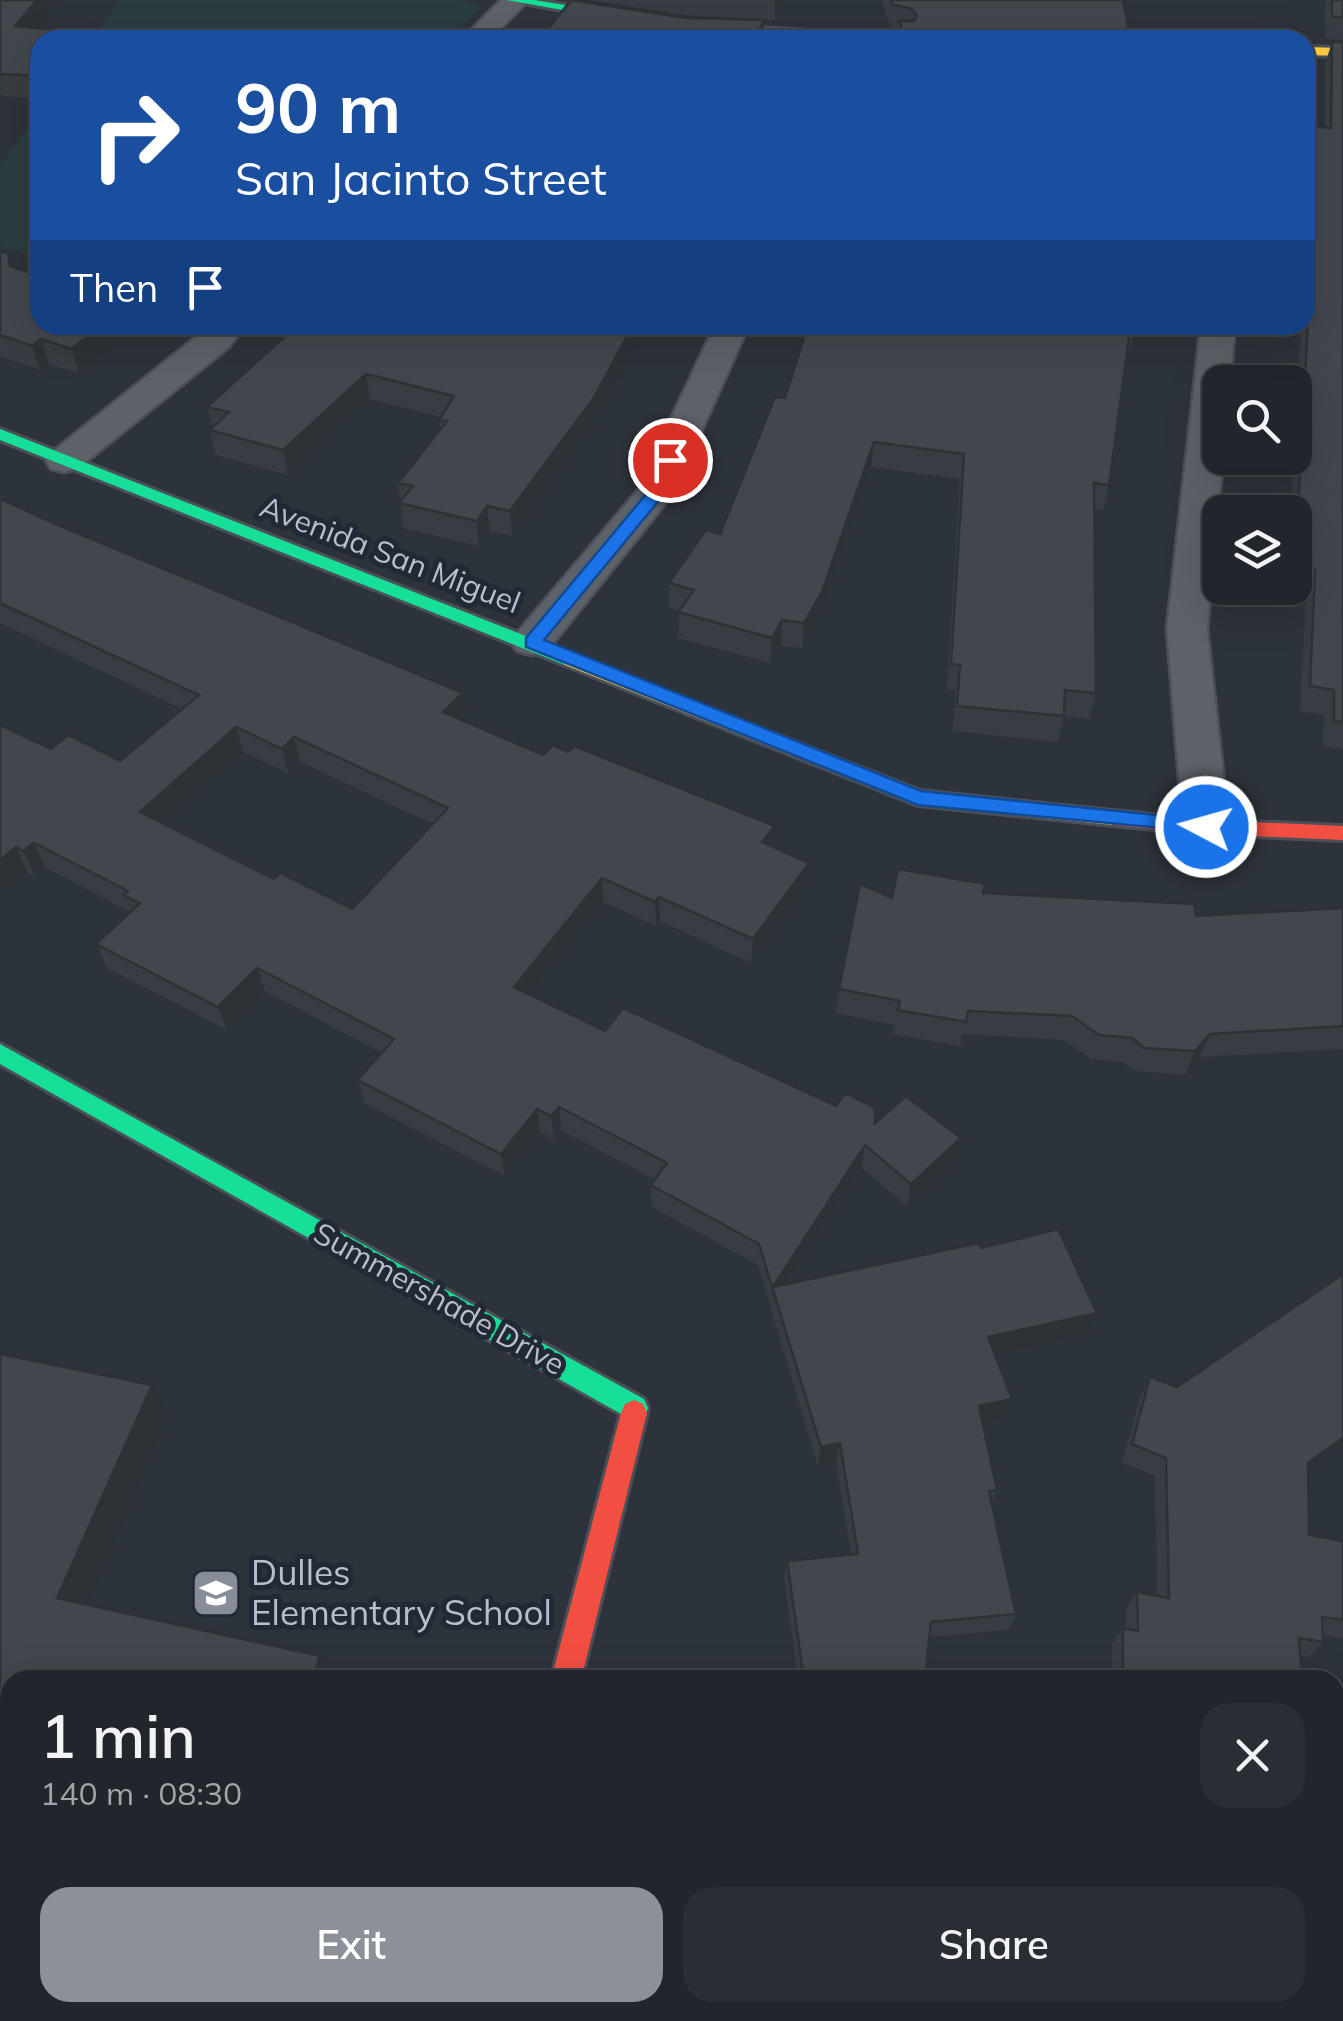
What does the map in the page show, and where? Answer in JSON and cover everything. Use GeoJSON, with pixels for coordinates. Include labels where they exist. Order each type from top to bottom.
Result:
{"type":"FeatureCollection","features":[{"type":"Feature","properties":{"kind":"street"},"geometry":{"type":"LineString","coordinates":[[484,30],[513,0],[686,28],[721,30]]}},
{"type":"Feature","properties":{"kind":"street"},"geometry":{"type":"LineString","coordinates":[[1315,51],[1343,52]]}},
{"type":"Feature","properties":{"kind":"street"},"geometry":{"type":"LineString","coordinates":[[64,461],[220,335]]}},
{"type":"Feature","properties":{"kind":"street"},"geometry":{"type":"LineString","coordinates":[[532,642],[654,494],[727,335]]}},
{"type":"Feature","properties":{"kind":"street"},"geometry":{"type":"LineString","coordinates":[[1206,827],[1187,629],[1217,335]]}},
{"type":"Feature","properties":{"kind":"street","name":"Avenida San Miguel"},"geometry":{"type":"LineString","coordinates":[[0,434],[918,798],[1206,827],[1343,832]]}},
{"type":"Feature","properties":{"kind":"street","name":"Summershade Drive"},"geometry":{"type":"LineString","coordinates":[[0,1053],[634,1408],[568,1670]]}},
{"type":"Feature","properties":{"kind":"shaded area"},"geometry":{"type":"Polygon","coordinates":[[[120,0],[462,0],[482,6],[457,30],[98,30],[120,0]]]}},
{"type":"Feature","properties":{"kind":"shaded area"},"geometry":{"type":"Polygon","coordinates":[[[30,124],[30,254],[0,246],[0,166],[30,124]]]}},
{"type":"Feature","properties":{"kind":"building"},"geometry":{"type":"Polygon","coordinates":[[[0,0],[37,0],[15,26],[59,30],[30,30],[30,76],[0,74],[0,0]]]}},
{"type":"Feature","properties":{"kind":"building"},"geometry":{"type":"Polygon","coordinates":[[[571,0],[686,18],[764,20],[759,30],[538,30],[549,28],[571,0]]]}},
{"type":"Feature","properties":{"kind":"building"},"geometry":{"type":"Polygon","coordinates":[[[891,0],[1123,0],[1129,30],[902,30],[899,21],[914,21],[917,15],[910,8],[893,5],[891,0]]]}},
{"type":"Feature","properties":{"kind":"building"},"geometry":{"type":"Polygon","coordinates":[[[1332,0],[1343,0],[1343,17],[1332,17],[1332,0]]]}},
{"type":"Feature","properties":{"kind":"building"},"geometry":{"type":"Polygon","coordinates":[[[1332,42],[1343,42],[1343,722],[1334,721],[1334,690],[1310,686],[1315,570],[1312,495],[1299,495],[1300,475],[1312,475],[1312,365],[1306,365],[1307,335],[1315,335],[1315,126],[1331,128],[1332,42]]]}},
{"type":"Feature","properties":{"kind":"building"},"geometry":{"type":"Polygon","coordinates":[[[8,252],[10,266],[30,273],[30,335],[90,335],[71,349],[41,339],[32,346],[0,335],[0,253],[8,252]]]}},
{"type":"Feature","properties":{"kind":"building"},"geometry":{"type":"Polygon","coordinates":[[[286,335],[628,335],[593,399],[510,511],[487,506],[477,521],[399,503],[413,486],[398,483],[447,421],[439,420],[454,396],[366,374],[283,450],[210,430],[229,412],[207,407],[286,335]]]}},
{"type":"Feature","properties":{"kind":"building"},"geometry":{"type":"Polygon","coordinates":[[[805,335],[1129,335],[1109,485],[1094,483],[1096,693],[1065,690],[1064,716],[957,706],[960,665],[951,664],[964,454],[874,442],[822,592],[804,623],[782,620],[772,638],[678,612],[694,590],[669,583],[706,530],[720,534],[775,397],[785,398],[805,335]]]}},
{"type":"Feature","properties":{"kind":"building"},"geometry":{"type":"Polygon","coordinates":[[[0,499],[463,693],[443,712],[543,755],[553,745],[568,752],[574,746],[775,826],[762,842],[809,863],[753,939],[659,897],[655,902],[602,878],[514,987],[605,1031],[623,1008],[836,1106],[845,1093],[875,1108],[875,1123],[906,1096],[961,1138],[911,1184],[865,1145],[773,1287],[979,1243],[981,1248],[1058,1229],[1097,1313],[988,1337],[1012,1399],[979,1406],[997,1490],[989,1491],[1016,1614],[931,1622],[926,1670],[803,1670],[787,1561],[858,1554],[840,1443],[821,1447],[759,1244],[651,1185],[667,1163],[559,1107],[551,1116],[537,1109],[501,1154],[358,1080],[394,1039],[257,968],[218,1007],[96,944],[140,903],[123,895],[128,891],[34,843],[23,851],[16,847],[0,860],[0,725],[51,749],[68,735],[120,761],[199,695],[0,603],[0,499]],[[236,727],[140,812],[274,879],[280,873],[352,909],[448,808],[294,737],[282,749],[236,727]]]}},
{"type":"Feature","properties":{"kind":"building"},"geometry":{"type":"Polygon","coordinates":[[[898,869],[985,884],[983,893],[1194,904],[1196,916],[1343,908],[1343,1026],[1210,1034],[1195,1051],[1144,1048],[1132,1038],[1099,1035],[1072,1016],[968,1011],[966,1022],[898,1010],[900,1001],[839,989],[860,884],[892,898],[898,869]]]}},
{"type":"Feature","properties":{"kind":"building"},"geometry":{"type":"Polygon","coordinates":[[[1343,1274],[1343,1438],[1308,1463],[1309,1535],[1343,1541],[1343,1620],[1322,1617],[1323,1642],[1299,1638],[1301,1670],[1123,1670],[1123,1628],[1138,1631],[1137,1592],[1169,1598],[1166,1458],[1132,1444],[1150,1377],[1177,1387],[1343,1274]]]}},
{"type":"Feature","properties":{"kind":"building"},"geometry":{"type":"Polygon","coordinates":[[[0,1354],[152,1385],[57,1598],[320,1656],[315,1670],[0,1670],[0,1354]]]}},
{"type":"Feature","properties":{"kind":"traffic: fast"},"geometry":{"type":"LineString","coordinates":[[512,0],[686,28],[721,30]]}},
{"type":"Feature","properties":{"kind":"traffic: fast"},"geometry":{"type":"LineString","coordinates":[[0,434],[572,661]]}},
{"type":"Feature","properties":{"kind":"traffic: fast"},"geometry":{"type":"LineString","coordinates":[[0,1053],[635,1408],[634,1413]]}},
{"type":"Feature","properties":{"kind":"traffic: slow"},"geometry":{"type":"LineString","coordinates":[[1315,51],[1343,52]]}},
{"type":"Feature","properties":{"kind":"traffic: slow"},"geometry":{"type":"LineString","coordinates":[[572,661],[918,798],[1113,818]]}},
{"type":"Feature","properties":{"kind":"traffic: jam"},"geometry":{"type":"LineString","coordinates":[[1113,818],[1343,833]]}},
{"type":"Feature","properties":{"kind":"traffic: jam"},"geometry":{"type":"LineString","coordinates":[[569,1670],[634,1413]]}},
{"type":"Feature","properties":{"kind":"place","name":"Dulles Elementary School"},"geometry":{"type":"Point","coordinates":[216,1593]}},
{"type":"Feature","properties":{"kind":"route"},"geometry":{"type":"LineString","coordinates":[[670,460],[654,494],[532,642],[918,798],[1206,827]]}}]}
